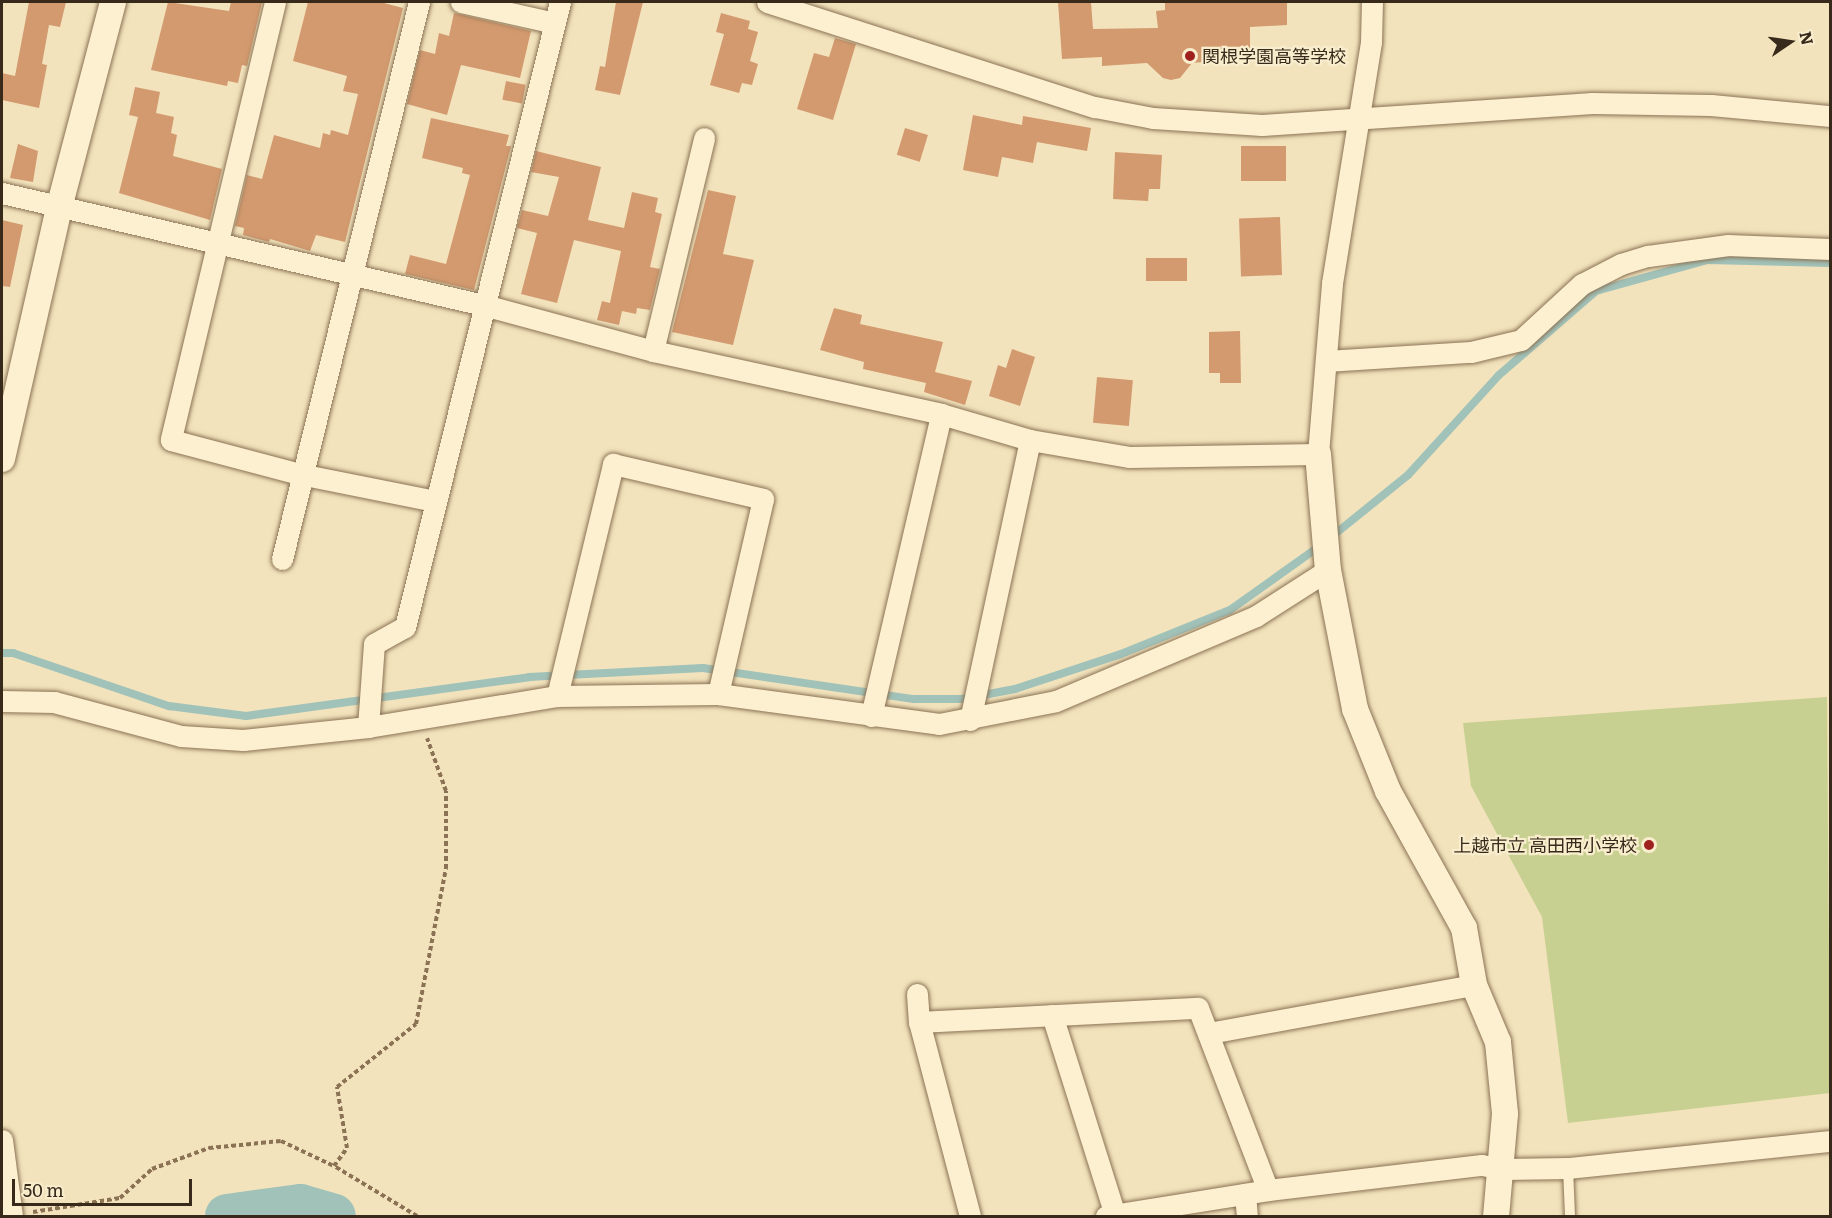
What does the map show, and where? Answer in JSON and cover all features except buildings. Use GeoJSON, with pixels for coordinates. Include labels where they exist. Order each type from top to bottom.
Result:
{"type":"FeatureCollection","features":[{"type":"Feature","properties":{"kind":"street"},"geometry":{"type":"LineString","coordinates":[[2,459],[59,208],[113,2]]}},
{"type":"Feature","properties":{"kind":"street"},"geometry":{"type":"LineString","coordinates":[[275,2],[171,440],[300,474],[435,501]]}},
{"type":"Feature","properties":{"kind":"street"},"geometry":{"type":"LineString","coordinates":[[282,559],[300,474],[352,276],[419,2]]}},
{"type":"Feature","properties":{"kind":"street"},"geometry":{"type":"LineString","coordinates":[[461,2],[555,23]]}},
{"type":"Feature","properties":{"kind":"street"},"geometry":{"type":"LineString","coordinates":[[368,727],[374,644],[405,627],[560,2]]}},
{"type":"Feature","properties":{"kind":"street"},"geometry":{"type":"LineString","coordinates":[[767,2],[1095,107],[1153,118],[1262,125],[1358,121],[1592,103],[1711,105],[1830,116]]}},
{"type":"Feature","properties":{"kind":"street"},"geometry":{"type":"LineString","coordinates":[[1372,2],[1371,42],[1332,283],[1318,454],[1328,570],[1346,676],[1364,738],[1424,861],[1464,928],[1474,986],[1498,1042],[1505,1114],[1503,1169],[1496,1216]]}},
{"type":"Feature","properties":{"kind":"street"},"geometry":{"type":"LineString","coordinates":[[653,351],[705,138]]}},
{"type":"Feature","properties":{"kind":"street"},"geometry":{"type":"LineString","coordinates":[[2,193],[352,276],[484,304],[653,351],[941,414],[1030,440],[1129,457],[1318,454]]}},
{"type":"Feature","properties":{"kind":"street"},"geometry":{"type":"LineString","coordinates":[[1326,361],[1471,352],[1521,340],[1582,284],[1621,264],[1648,256],[1728,245],[1830,249]]}},
{"type":"Feature","properties":{"kind":"street"},"geometry":{"type":"LineString","coordinates":[[871,717],[941,414]]}},
{"type":"Feature","properties":{"kind":"street"},"geometry":{"type":"LineString","coordinates":[[970,720],[1030,440]]}},
{"type":"Feature","properties":{"kind":"street"},"geometry":{"type":"LineString","coordinates":[[557,696],[613,464],[763,499],[718,694]]}},
{"type":"Feature","properties":{"kind":"street"},"geometry":{"type":"LineString","coordinates":[[2,701],[54,702],[181,736],[243,740],[368,727],[557,696],[718,694],[871,717],[939,724],[970,720],[1056,701],[1185,649],[1256,616],[1328,570]]}},
{"type":"Feature","properties":{"kind":"street"},"geometry":{"type":"LineString","coordinates":[[1209,1033],[1474,986]]}},
{"type":"Feature","properties":{"kind":"street"},"geometry":{"type":"LineString","coordinates":[[917,994],[919,1022],[970,1216]]}},
{"type":"Feature","properties":{"kind":"street"},"geometry":{"type":"LineString","coordinates":[[919,1022],[1198,1008],[1268,1190]]}},
{"type":"Feature","properties":{"kind":"street"},"geometry":{"type":"LineString","coordinates":[[1052,1015],[1110,1216],[1268,1190],[1482,1165],[1503,1169],[1568,1168],[1830,1141]]}},
{"type":"Feature","properties":{"kind":"street"},"geometry":{"type":"LineString","coordinates":[[2,1140],[11,1216]]}},
{"type":"Feature","properties":{"kind":"street"},"geometry":{"type":"LineString","coordinates":[[1245,1194],[1247,1216]]}},
{"type":"Feature","properties":{"kind":"lane"},"geometry":{"type":"LineString","coordinates":[[1568,1168],[1570,1216]]}},
{"type":"Feature","properties":{"kind":"path"},"geometry":{"type":"LineString","coordinates":[[334,1166],[347,1148],[338,1087],[416,1024],[444,880],[446,791],[419,717]]}},
{"type":"Feature","properties":{"kind":"path"},"geometry":{"type":"LineString","coordinates":[[11,1216],[120,1198],[152,1169],[209,1148],[280,1141],[334,1166],[417,1216]]}},
{"type":"Feature","properties":{"kind":"green space","name":"上越市立 高田西小学校"},"geometry":{"type":"Polygon","coordinates":[[[1827,697],[1830,1093],[1568,1123],[1542,917],[1471,786],[1463,723],[1827,697]]]}},
{"type":"Feature","properties":{"kind":"waterway"},"geometry":{"type":"LineString","coordinates":[[1330,538],[1408,475],[1499,375],[1596,291],[1707,260],[1830,263]]}},
{"type":"Feature","properties":{"kind":"waterway"},"geometry":{"type":"LineString","coordinates":[[2,653],[13,653],[169,706],[246,716],[529,677],[703,668],[914,699],[962,699],[1015,689],[1121,654],[1230,610],[1321,545]]}},
{"type":"Feature","properties":{"kind":"waterway"},"geometry":{"type":"LineString","coordinates":[[227,1216],[300,1206],[334,1216]]}},
{"type":"Feature","properties":{"kind":"place","name":"関根学園高等学校"},"geometry":{"type":"Point","coordinates":[1190,56]}},
{"type":"Feature","properties":{"kind":"place","name":"上越市立 高田西小学校"},"geometry":{"type":"Point","coordinates":[1649,845]}}]}
